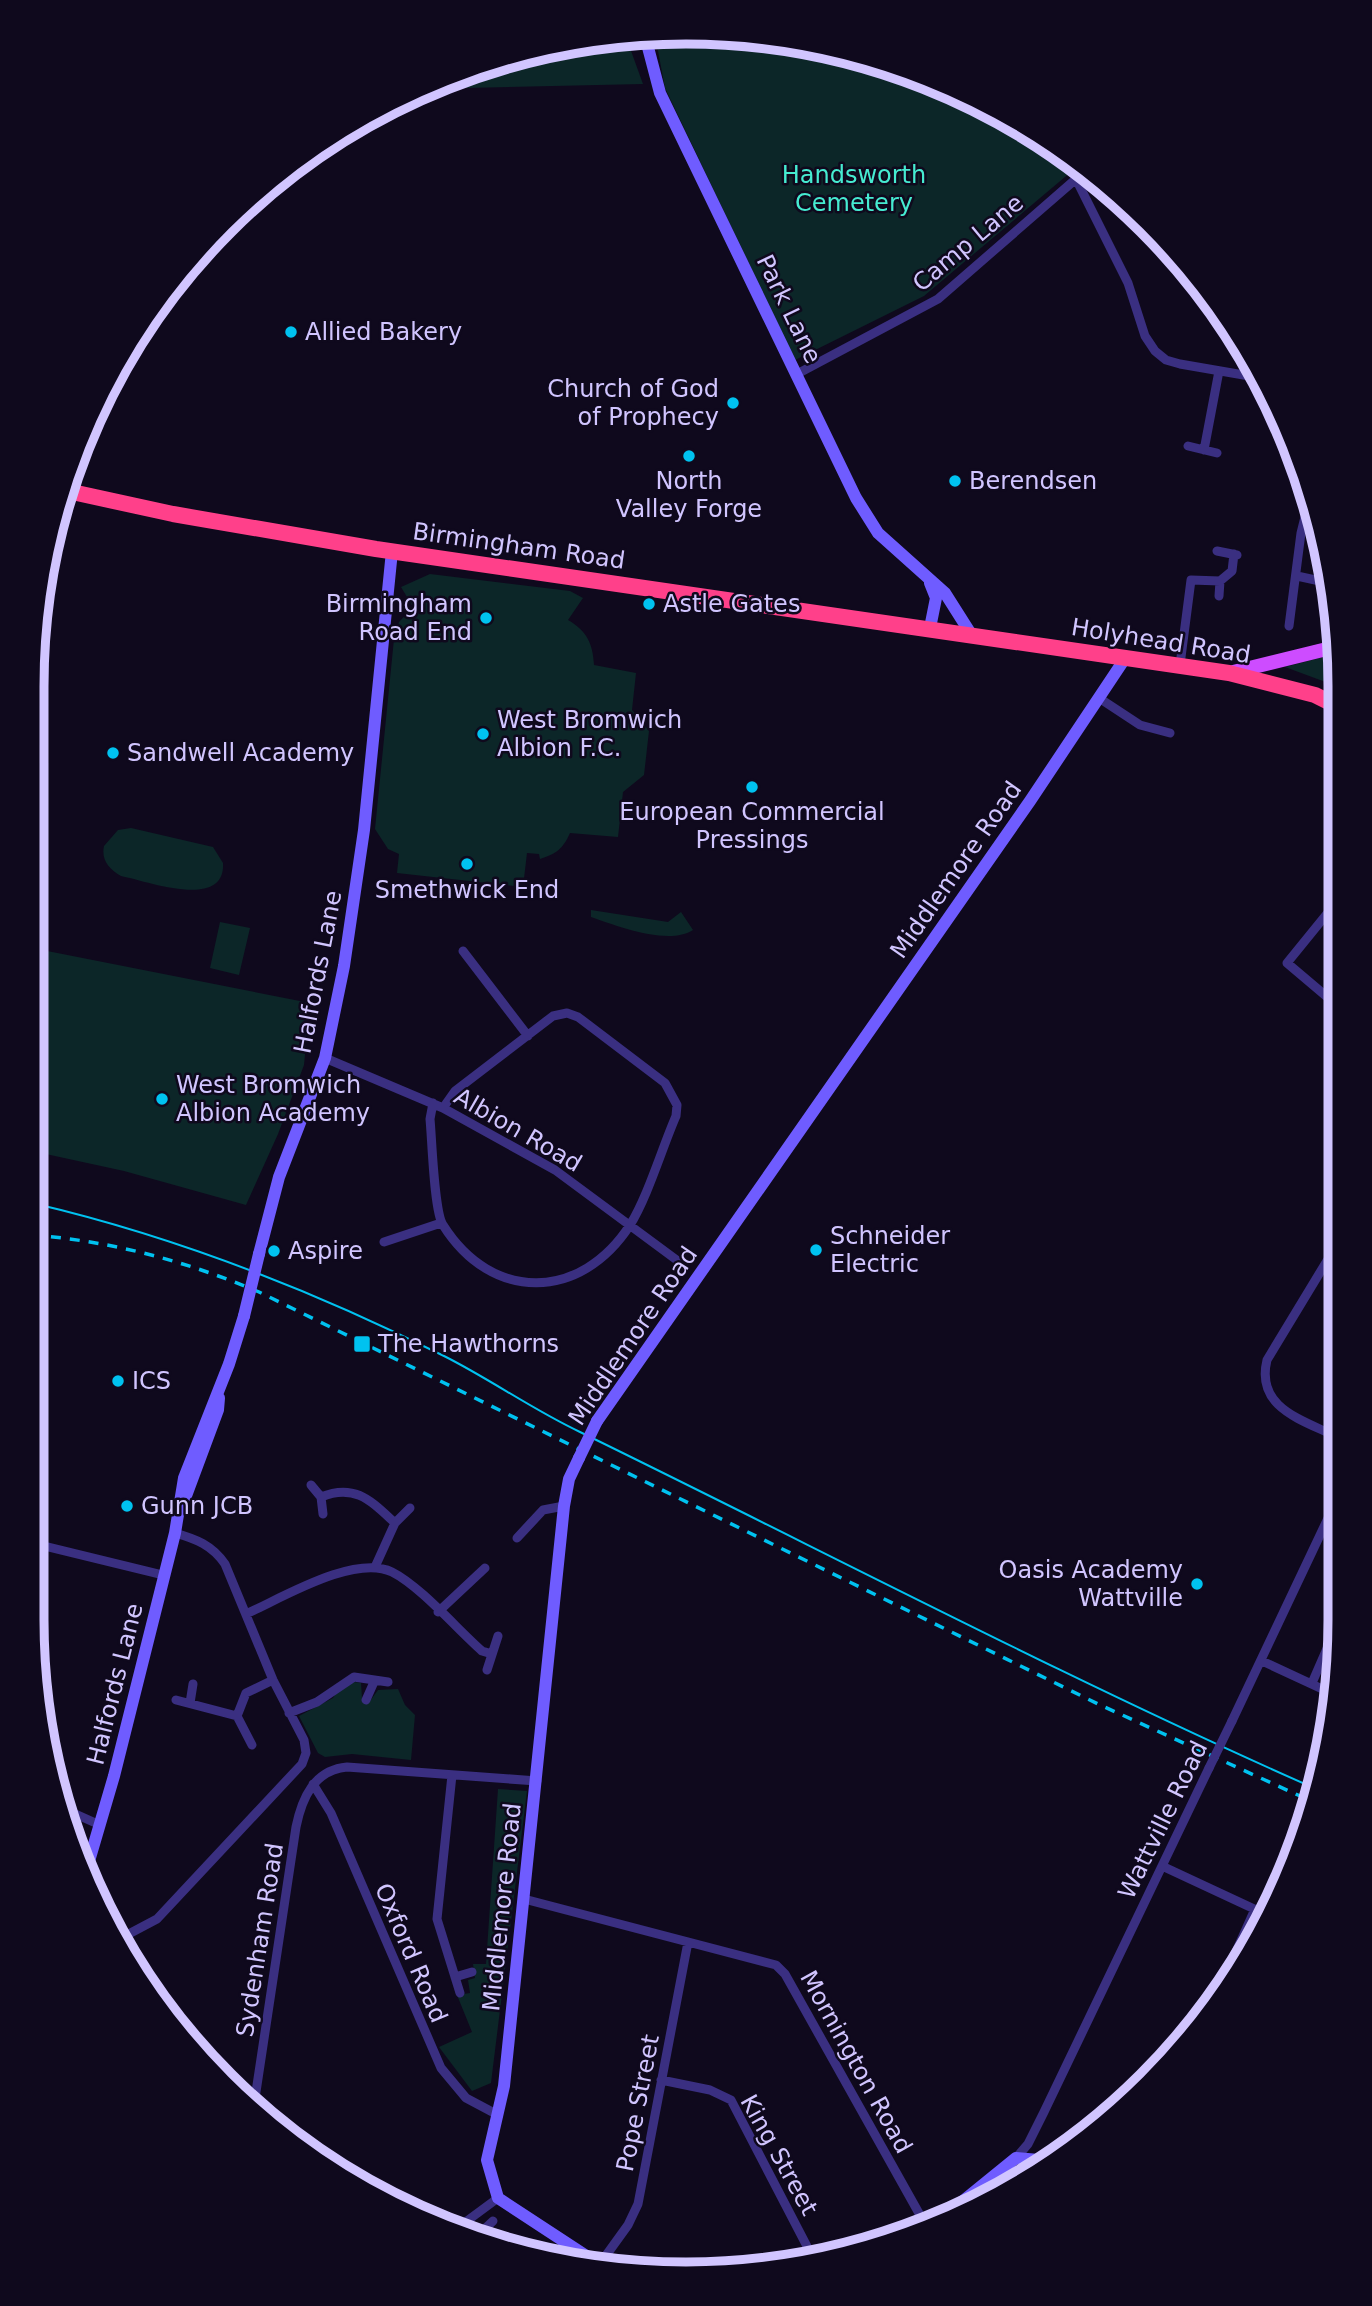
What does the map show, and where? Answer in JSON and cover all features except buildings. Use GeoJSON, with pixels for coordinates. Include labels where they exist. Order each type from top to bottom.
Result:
{"type":"FeatureCollection","features":[{"type":"Feature","properties":{"kind":"highway","name":"Birmingham Road"},"geometry":{"type":"LineString","coordinates":[[74,492],[173,514],[392,551],[971,634]]}},
{"type":"Feature","properties":{"kind":"highway","name":"Holyhead Road"},"geometry":{"type":"LineString","coordinates":[[971,634],[1229,673],[1281,685],[1328,703]]}},
{"type":"Feature","properties":{"kind":"main road"},"geometry":{"type":"LineString","coordinates":[[1229,673],[1327,649]]}},
{"type":"Feature","properties":{"kind":"street","name":"Park Lane"},"geometry":{"type":"LineString","coordinates":[[647,45],[660,93],[856,498],[872,524],[956,607],[971,634]]}},
{"type":"Feature","properties":{"kind":"street","name":"Camp Lane"},"geometry":{"type":"LineString","coordinates":[[797,374],[938,299],[1075,177]]}},
{"type":"Feature","properties":{"kind":"street"},"geometry":{"type":"LineString","coordinates":[[1075,177],[1128,284],[1145,336],[1155,351],[1166,360],[1247,375]]}},
{"type":"Feature","properties":{"kind":"street"},"geometry":{"type":"LineString","coordinates":[[1204,450],[1219,371]]}},
{"type":"Feature","properties":{"kind":"street"},"geometry":{"type":"LineString","coordinates":[[1188,446],[1217,453]]}},
{"type":"Feature","properties":{"kind":"street"},"geometry":{"type":"LineString","coordinates":[[1289,626],[1304,513]]}},
{"type":"Feature","properties":{"kind":"street","name":"Halfords Lane"},"geometry":{"type":"LineString","coordinates":[[90,1857],[175,1533],[184,1478],[221,1387],[244,1316],[279,1177],[325,1058],[359,868],[392,551]]}},
{"type":"Feature","properties":{"kind":"street"},"geometry":{"type":"LineString","coordinates":[[1180,665],[1191,580],[1220,581],[1232,571],[1237,554],[1217,551]]}},
{"type":"Feature","properties":{"kind":"street"},"geometry":{"type":"LineString","coordinates":[[1297,576],[1319,581]]}},
{"type":"Feature","properties":{"kind":"street"},"geometry":{"type":"LineString","coordinates":[[929,579],[936,598],[930,628]]}},
{"type":"Feature","properties":{"kind":"street"},"geometry":{"type":"LineString","coordinates":[[1219,596],[1220,581]]}},
{"type":"Feature","properties":{"kind":"street","name":"Middlemore Road"},"geometry":{"type":"LineString","coordinates":[[498,2198],[487,2160],[504,2086],[569,1479],[597,1421],[1126,657]]}},
{"type":"Feature","properties":{"kind":"street"},"geometry":{"type":"LineString","coordinates":[[1099,698],[1140,725],[1170,733]]}},
{"type":"Feature","properties":{"kind":"street"},"geometry":{"type":"LineString","coordinates":[[1328,913],[1287,963],[1328,998]]}},
{"type":"Feature","properties":{"kind":"street"},"geometry":{"type":"LineString","coordinates":[[463,951],[528,1036]]}},
{"type":"Feature","properties":{"kind":"street"},"geometry":{"type":"LineString","coordinates":[[433,1103],[430,1119],[441,1223],[466,1253],[488,1269],[509,1280],[536,1283],[565,1280],[589,1269],[630,1224],[676,1116],[677,1105],[665,1083],[579,1017],[568,1013],[552,1016],[455,1091],[443,1108]]}},
{"type":"Feature","properties":{"kind":"street","name":"Albion Road"},"geometry":{"type":"LineString","coordinates":[[325,1058],[433,1103],[555,1170],[678,1261]]}},
{"type":"Feature","properties":{"kind":"street"},"geometry":{"type":"LineString","coordinates":[[384,1242],[441,1223]]}},
{"type":"Feature","properties":{"kind":"street"},"geometry":{"type":"LineString","coordinates":[[1328,1259],[1267,1360],[1264,1378],[1265,1388],[1275,1402],[1328,1432]]}},
{"type":"Feature","properties":{"kind":"street"},"geometry":{"type":"LineString","coordinates":[[311,1485],[321,1497],[323,1514]]}},
{"type":"Feature","properties":{"kind":"street"},"geometry":{"type":"LineString","coordinates":[[321,1497],[347,1490],[359,1493],[395,1523]]}},
{"type":"Feature","properties":{"kind":"street"},"geometry":{"type":"LineString","coordinates":[[517,1538],[543,1510],[564,1506]]}},
{"type":"Feature","properties":{"kind":"street"},"geometry":{"type":"LineString","coordinates":[[375,1567],[395,1523],[410,1508]]}},
{"type":"Feature","properties":{"kind":"street","name":"Wattville Road"},"geometry":{"type":"LineString","coordinates":[[1016,2158],[1033,2134],[1328,1528]]}},
{"type":"Feature","properties":{"kind":"street"},"geometry":{"type":"LineString","coordinates":[[127,1935],[157,1919],[302,1764],[306,1754],[304,1740],[273,1680],[217,1553],[195,1538],[175,1533]]}},
{"type":"Feature","properties":{"kind":"street"},"geometry":{"type":"LineString","coordinates":[[44,1546],[163,1575]]}},
{"type":"Feature","properties":{"kind":"street"},"geometry":{"type":"LineString","coordinates":[[246,1614],[334,1574],[375,1567],[409,1583],[482,1651],[492,1654]]}},
{"type":"Feature","properties":{"kind":"street"},"geometry":{"type":"LineString","coordinates":[[438,1612],[485,1568]]}},
{"type":"Feature","properties":{"kind":"street"},"geometry":{"type":"LineString","coordinates":[[487,1670],[498,1636]]}},
{"type":"Feature","properties":{"kind":"street"},"geometry":{"type":"LineString","coordinates":[[1312,1684],[1327,1654]]}},
{"type":"Feature","properties":{"kind":"street"},"geometry":{"type":"LineString","coordinates":[[1262,1661],[1324,1690]]}},
{"type":"Feature","properties":{"kind":"street"},"geometry":{"type":"LineString","coordinates":[[289,1713],[317,1702],[354,1677],[388,1682]]}},
{"type":"Feature","properties":{"kind":"street"},"geometry":{"type":"LineString","coordinates":[[237,1716],[246,1693],[273,1680]]}},
{"type":"Feature","properties":{"kind":"street"},"geometry":{"type":"LineString","coordinates":[[366,1700],[374,1682]]}},
{"type":"Feature","properties":{"kind":"street"},"geometry":{"type":"LineString","coordinates":[[190,1703],[193,1684]]}},
{"type":"Feature","properties":{"kind":"street"},"geometry":{"type":"LineString","coordinates":[[176,1700],[237,1716],[252,1745]]}},
{"type":"Feature","properties":{"kind":"street"},"geometry":{"type":"LineString","coordinates":[[313,1784],[324,1774],[347,1766],[537,1781]]}},
{"type":"Feature","properties":{"kind":"street"},"geometry":{"type":"LineString","coordinates":[[452,1774],[438,1919],[460,1993]]}},
{"type":"Feature","properties":{"kind":"street","name":"Sydenham Road"},"geometry":{"type":"LineString","coordinates":[[255,2096],[296,1827],[301,1805],[313,1784]]}},
{"type":"Feature","properties":{"kind":"street","name":"Oxford Road"},"geometry":{"type":"LineString","coordinates":[[313,1784],[331,1813],[436,2059],[466,2098],[498,2115]]}},
{"type":"Feature","properties":{"kind":"street"},"geometry":{"type":"LineString","coordinates":[[74,1813],[100,1825]]}},
{"type":"Feature","properties":{"kind":"street"},"geometry":{"type":"LineString","coordinates":[[1162,1866],[1258,1911]]}},
{"type":"Feature","properties":{"kind":"street","name":"Mornington Road"},"geometry":{"type":"LineString","coordinates":[[524,1899],[776,1965],[785,1974],[921,2217]]}},
{"type":"Feature","properties":{"kind":"street"},"geometry":{"type":"LineString","coordinates":[[1237,1949],[1255,1909]]}},
{"type":"Feature","properties":{"kind":"street","name":"Pope Street"},"geometry":{"type":"LineString","coordinates":[[605,2257],[628,2225],[638,2204],[688,1942]]}},
{"type":"Feature","properties":{"kind":"street"},"geometry":{"type":"LineString","coordinates":[[455,1977],[472,1972]]}},
{"type":"Feature","properties":{"kind":"street","name":"King Street"},"geometry":{"type":"LineString","coordinates":[[661,2080],[721,2093],[731,2100],[809,2250]]}},
{"type":"Feature","properties":{"kind":"street"},"geometry":{"type":"LineString","coordinates":[[968,2197],[1016,2158],[1034,2160]]}},
{"type":"Feature","properties":{"kind":"street"},"geometry":{"type":"LineString","coordinates":[[465,2222],[498,2198],[583,2254]]}},
{"type":"Feature","properties":{"kind":"street"},"geometry":{"type":"LineString","coordinates":[[484,2229],[493,2221]]}},
{"type":"Feature","properties":{"kind":"green space","name":"Handsworth Cemetery"},"geometry":{"type":"Polygon","coordinates":[[[657,45],[728,45],[811,56],[892,78],[932,93],[1007,130],[1071,172],[924,296],[795,360],[665,88],[657,45]]]}},
{"type":"Feature","properties":{"kind":"green space"},"geometry":{"type":"Polygon","coordinates":[[[629,46],[643,84],[453,88],[520,66],[561,56],[629,46]]]}},
{"type":"Feature","properties":{"kind":"green space"},"geometry":{"type":"Polygon","coordinates":[[[430,574],[570,591],[583,598],[568,620],[588,639],[594,665],[636,673],[632,710],[649,731],[644,775],[623,792],[618,837],[570,833],[562,847],[550,855],[540,859],[539,854],[527,853],[523,887],[397,873],[399,854],[388,849],[375,829],[394,639],[399,622],[413,607],[401,587],[430,574]]]}},
{"type":"Feature","properties":{"kind":"green space"},"geometry":{"type":"Polygon","coordinates":[[[1327,656],[1328,683],[1285,667],[1327,656]]]}},
{"type":"Feature","properties":{"kind":"green space"},"geometry":{"type":"Polygon","coordinates":[[[131,828],[213,847],[223,863],[221,878],[212,886],[199,890],[165,887],[121,876],[107,864],[104,846],[118,830],[131,828]]]}},
{"type":"Feature","properties":{"kind":"green space"},"geometry":{"type":"Polygon","coordinates":[[[591,910],[668,922],[681,912],[693,930],[671,936],[643,933],[591,917],[591,910]]]}},
{"type":"Feature","properties":{"kind":"green space"},"geometry":{"type":"Polygon","coordinates":[[[220,922],[250,928],[239,975],[210,968],[220,922]]]}},
{"type":"Feature","properties":{"kind":"green space","name":"West Bromwich Albion Academy"},"geometry":{"type":"Polygon","coordinates":[[[44,950],[310,1003],[304,1065],[278,1134],[246,1205],[124,1171],[44,1154],[44,950]]]}},
{"type":"Feature","properties":{"kind":"green space"},"geometry":{"type":"Polygon","coordinates":[[[354,1682],[361,1683],[362,1698],[370,1701],[378,1690],[398,1689],[405,1705],[415,1715],[411,1760],[352,1754],[325,1757],[318,1753],[299,1716],[333,1698],[339,1688],[354,1682]]]}},
{"type":"Feature","properties":{"kind":"green space"},"geometry":{"type":"Polygon","coordinates":[[[498,1789],[527,1791],[491,2083],[472,2091],[439,2047],[472,2032],[457,1995],[470,1993],[468,1980],[475,1978],[473,1964],[486,1964],[498,1789]]]}},
{"type":"Feature","properties":{"kind":"tram line"},"geometry":{"type":"LineString","coordinates":[[44,1206],[190,1249],[345,1309],[461,1365],[563,1423],[945,1613],[1129,1703],[1306,1785]]}},
{"type":"Feature","properties":{"kind":"railway"},"geometry":{"type":"LineString","coordinates":[[44,1236],[91,1242],[148,1254],[259,1292],[1098,1704],[1303,1797]]}},
{"type":"Feature","properties":{"kind":"place","name":"Allied Bakery"},"geometry":{"type":"Point","coordinates":[291,332]}},
{"type":"Feature","properties":{"kind":"place","name":"Church of God of Prophecy"},"geometry":{"type":"Point","coordinates":[733,403]}},
{"type":"Feature","properties":{"kind":"place","name":"North Valley Forge"},"geometry":{"type":"Point","coordinates":[689,456]}},
{"type":"Feature","properties":{"kind":"place","name":"Berendsen"},"geometry":{"type":"Point","coordinates":[955,481]}},
{"type":"Feature","properties":{"kind":"place","name":"Astle Gates"},"geometry":{"type":"Point","coordinates":[649,604]}},
{"type":"Feature","properties":{"kind":"place","name":"Birmingham Road End"},"geometry":{"type":"Point","coordinates":[486,618]}},
{"type":"Feature","properties":{"kind":"place","name":"West Bromwich Albion F.C."},"geometry":{"type":"Point","coordinates":[483,734]}},
{"type":"Feature","properties":{"kind":"place","name":"Sandwell Academy"},"geometry":{"type":"Point","coordinates":[113,753]}},
{"type":"Feature","properties":{"kind":"place","name":"European Commercial Pressings"},"geometry":{"type":"Point","coordinates":[752,787]}},
{"type":"Feature","properties":{"kind":"place","name":"Smethwick End"},"geometry":{"type":"Point","coordinates":[467,864]}},
{"type":"Feature","properties":{"kind":"place","name":"West Bromwich Albion Academy"},"geometry":{"type":"Point","coordinates":[162,1099]}},
{"type":"Feature","properties":{"kind":"place","name":"Schneider Electric"},"geometry":{"type":"Point","coordinates":[816,1250]}},
{"type":"Feature","properties":{"kind":"place","name":"Aspire"},"geometry":{"type":"Point","coordinates":[274,1251]}},
{"type":"Feature","properties":{"kind":"place","name":"The Hawthorns"},"geometry":{"type":"Point","coordinates":[362,1344]}},
{"type":"Feature","properties":{"kind":"place","name":"ICS"},"geometry":{"type":"Point","coordinates":[118,1381]}},
{"type":"Feature","properties":{"kind":"place","name":"Gunn JCB"},"geometry":{"type":"Point","coordinates":[127,1506]}},
{"type":"Feature","properties":{"kind":"place","name":"Oasis Academy Wattville"},"geometry":{"type":"Point","coordinates":[1197,1584]}}]}
